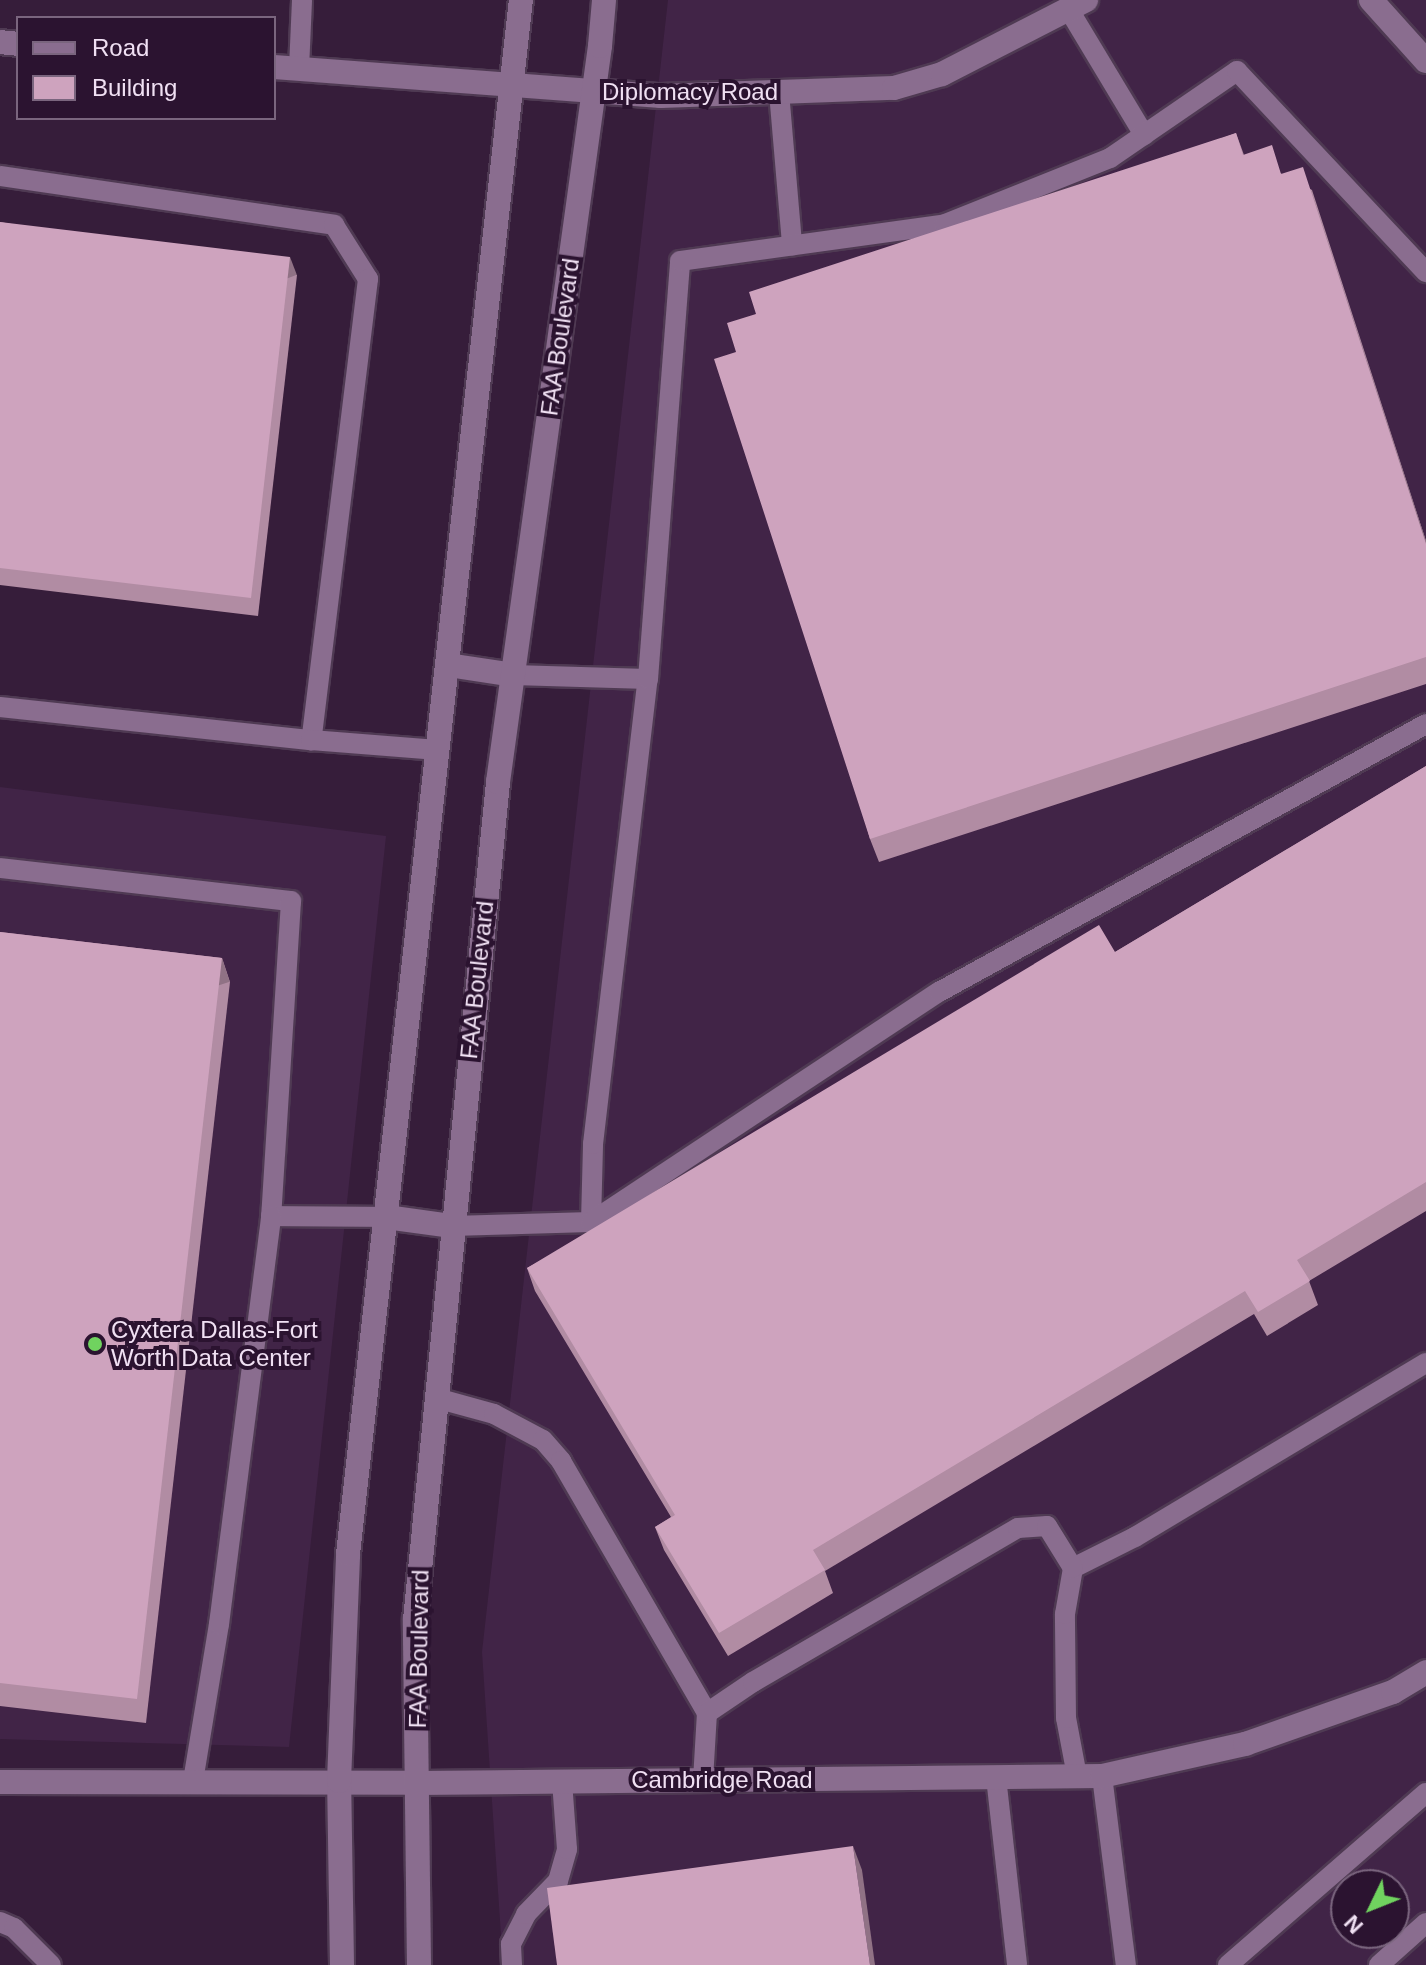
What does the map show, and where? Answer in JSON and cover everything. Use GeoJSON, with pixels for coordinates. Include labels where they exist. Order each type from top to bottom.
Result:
{"type":"FeatureCollection","features":[{"type":"Feature","properties":{"kind":"street"},"geometry":{"type":"LineString","coordinates":[[342,1965],[339,1781],[348,1554],[521,0]]}},
{"type":"Feature","properties":{"kind":"street","name":"FAA Boulevard"},"geometry":{"type":"LineString","coordinates":[[419,1965],[415,1620],[452,1226],[496,798],[594,92],[604,0]]}},
{"type":"Feature","properties":{"kind":"street"},"geometry":{"type":"LineString","coordinates":[[1371,0],[1426,61]]}},
{"type":"Feature","properties":{"kind":"street","name":"Diplomacy Road"},"geometry":{"type":"LineString","coordinates":[[276,67],[661,96],[894,88],[942,74],[1077,5]]}},
{"type":"Feature","properties":{"kind":"street"},"geometry":{"type":"LineString","coordinates":[[448,665],[513,675]]}},
{"type":"Feature","properties":{"kind":"street"},"geometry":{"type":"LineString","coordinates":[[386,1217],[452,1226]]}},
{"type":"Feature","properties":{"kind":"street","name":"Cambridge Road"},"geometry":{"type":"LineString","coordinates":[[0,1782],[418,1783],[1102,1776],[1245,1744],[1393,1692],[1426,1672]]}},
{"type":"Feature","properties":{"kind":"lane"},"geometry":{"type":"LineString","coordinates":[[299,69],[302,0]]}},
{"type":"Feature","properties":{"kind":"lane"},"geometry":{"type":"LineString","coordinates":[[1077,5],[1144,135]]}},
{"type":"Feature","properties":{"kind":"lane"},"geometry":{"type":"LineString","coordinates":[[591,1222],[593,1144],[648,679],[680,261],[945,224],[1110,158],[1237,71],[1426,272]]}},
{"type":"Feature","properties":{"kind":"lane"},"geometry":{"type":"LineString","coordinates":[[779,92],[792,245]]}},
{"type":"Feature","properties":{"kind":"lane"},"geometry":{"type":"LineString","coordinates":[[0,176],[334,225],[368,279],[311,740]]}},
{"type":"Feature","properties":{"kind":"lane"},"geometry":{"type":"LineString","coordinates":[[513,675],[648,679]]}},
{"type":"Feature","properties":{"kind":"lane"},"geometry":{"type":"LineString","coordinates":[[0,707],[311,740],[438,750]]}},
{"type":"Feature","properties":{"kind":"lane"},"geometry":{"type":"LineString","coordinates":[[452,1226],[591,1222],[939,992],[1426,724]]}},
{"type":"Feature","properties":{"kind":"lane"},"geometry":{"type":"LineString","coordinates":[[0,868],[291,901],[271,1216],[219,1624],[193,1781]]}},
{"type":"Feature","properties":{"kind":"lane"},"geometry":{"type":"LineString","coordinates":[[271,1216],[386,1217]]}},
{"type":"Feature","properties":{"kind":"lane"},"geometry":{"type":"LineString","coordinates":[[1073,1568],[1135,1537],[1426,1363]]}},
{"type":"Feature","properties":{"kind":"lane"},"geometry":{"type":"LineString","coordinates":[[436,1398],[494,1414],[543,1440],[561,1461],[707,1713],[703,1780]]}},
{"type":"Feature","properties":{"kind":"lane"},"geometry":{"type":"LineString","coordinates":[[707,1713],[753,1682],[1018,1528],[1047,1526],[1073,1568],[1065,1614],[1066,1718],[1077,1776]]}},
{"type":"Feature","properties":{"kind":"lane"},"geometry":{"type":"LineString","coordinates":[[1102,1776],[1126,1965]]}},
{"type":"Feature","properties":{"kind":"lane"},"geometry":{"type":"LineString","coordinates":[[996,1777],[1017,1965]]}},
{"type":"Feature","properties":{"kind":"lane"},"geometry":{"type":"LineString","coordinates":[[512,1965],[511,1944],[526,1914],[558,1881],[567,1849],[562,1781]]}},
{"type":"Feature","properties":{"kind":"lane"},"geometry":{"type":"LineString","coordinates":[[1228,1965],[1426,1793]]}},
{"type":"Feature","properties":{"kind":"lane"},"geometry":{"type":"LineString","coordinates":[[0,1922],[14,1928],[51,1965]]}},
{"type":"Feature","properties":{"kind":"lane"},"geometry":{"type":"LineString","coordinates":[[1379,1965],[1426,1923]]}},
{"type":"Feature","properties":{"kind":"shaded area"},"geometry":{"type":"Polygon","coordinates":[[[668,0],[1426,0],[1426,1965],[503,1965],[482,1652],[668,0]]]}},
{"type":"Feature","properties":{"kind":"shaded area"},"geometry":{"type":"Polygon","coordinates":[[[0,787],[386,836],[289,1747],[0,1739],[0,787]]]}},
{"type":"Feature","properties":{"kind":"building"},"geometry":{"type":"Polygon","coordinates":[[[1236,133],[1243,155],[1272,145],[1281,174],[1303,167],[1426,544],[1426,657],[870,839],[714,359],[736,352],[727,323],[756,314],[749,292],[1236,133]]]}},
{"type":"Feature","properties":{"kind":"building"},"geometry":{"type":"Polygon","coordinates":[[[0,222],[290,257],[251,598],[0,568],[0,222]]]}},
{"type":"Feature","properties":{"kind":"building"},"geometry":{"type":"Polygon","coordinates":[[[1426,766],[1426,1182],[1297,1260],[1310,1281],[1258,1312],[1245,1291],[813,1550],[825,1570],[719,1633],[655,1527],[675,1515],[527,1268],[1099,925],[1115,952],[1426,766]]]}},
{"type":"Feature","properties":{"kind":"building","name":"Cyxtera Dallas-Fort Worth Data Center"},"geometry":{"type":"Polygon","coordinates":[[[0,932],[222,958],[137,1699],[0,1683],[0,932]]]}},
{"type":"Feature","properties":{"kind":"building"},"geometry":{"type":"Polygon","coordinates":[[[853,1846],[870,1965],[557,1965],[547,1888],[853,1846]]]}},
{"type":"Feature","properties":{"kind":"place","name":"Cyxtera Dallas-Fort Worth Data Center"},"geometry":{"type":"Point","coordinates":[95,1344]}}]}
